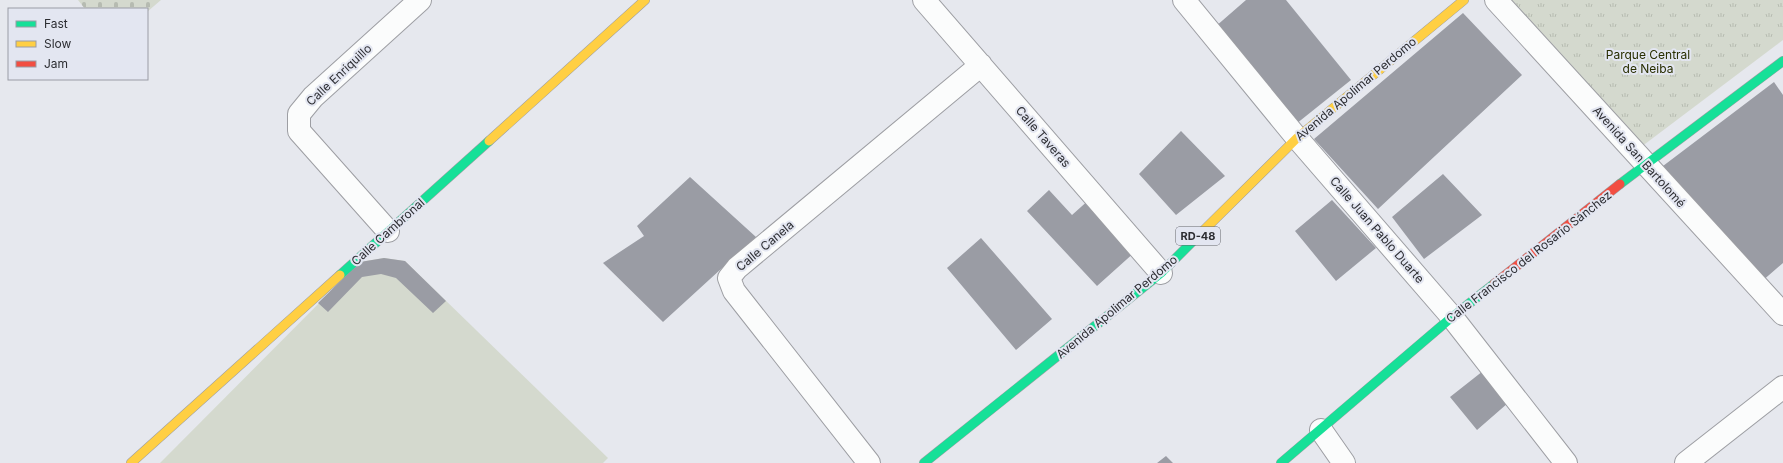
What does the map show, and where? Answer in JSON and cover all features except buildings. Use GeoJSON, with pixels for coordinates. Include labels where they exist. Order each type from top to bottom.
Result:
{"type":"FeatureCollection","features":[{"type":"Feature","properties":{"kind":"street","name":"Calle Enriquillo"},"geometry":{"type":"LineString","coordinates":[[388,231],[299,131],[299,114],[313,97],[420,0]]}},
{"type":"Feature","properties":{"kind":"street","name":"Calle Cambronal"},"geometry":{"type":"LineString","coordinates":[[131,463],[645,0]]}},
{"type":"Feature","properties":{"kind":"street","name":"Calle Taveras"},"geometry":{"type":"LineString","coordinates":[[924,0],[1161,273]]}},
{"type":"Feature","properties":{"kind":"street","name":"Calle Juan Pablo Duarte"},"geometry":{"type":"LineString","coordinates":[[1184,0],[1297,138],[1452,318],[1566,463]]}},
{"type":"Feature","properties":{"kind":"street","name":"Avenida Apolimar Perdomo"},"geometry":{"type":"LineString","coordinates":[[924,463],[1161,273],[1297,138],[1464,0]]}},
{"type":"Feature","properties":{"kind":"street","name":"Avenida San Bartolomé"},"geometry":{"type":"LineString","coordinates":[[1496,0],[1783,314]]}},
{"type":"Feature","properties":{"kind":"street","name":"Calle Francisco del Rosario Sánchez"},"geometry":{"type":"LineString","coordinates":[[1281,463],[1452,318],[1646,164],[1783,61]]}},
{"type":"Feature","properties":{"kind":"street","name":"Calle Canela"},"geometry":{"type":"LineString","coordinates":[[869,463],[734,291],[729,278],[737,268],[981,66]]}},
{"type":"Feature","properties":{"kind":"street"},"geometry":{"type":"LineString","coordinates":[[1686,463],[1783,387]]}},
{"type":"Feature","properties":{"kind":"street"},"geometry":{"type":"LineString","coordinates":[[1320,430],[1344,463]]}},
{"type":"Feature","properties":{"kind":"green space"},"geometry":{"type":"Polygon","coordinates":[[[78,0],[161,0],[148,11],[148,8],[84,8],[78,0]]]}},
{"type":"Feature","properties":{"kind":"green space","name":"Parque Central de Neiba"},"geometry":{"type":"Polygon","coordinates":[[[1508,0],[1783,0],[1783,40],[1641,147],[1508,0]]]}},
{"type":"Feature","properties":{"kind":"green space"},"geometry":{"type":"Polygon","coordinates":[[[384,258],[405,261],[608,458],[603,463],[160,463],[360,262],[384,258]]]}},
{"type":"Feature","properties":{"kind":"traffic: fast"},"geometry":{"type":"LineString","coordinates":[[1620,184],[1783,61]]}},
{"type":"Feature","properties":{"kind":"traffic: fast"},"geometry":{"type":"LineString","coordinates":[[340,275],[489,141]]}},
{"type":"Feature","properties":{"kind":"traffic: fast"},"geometry":{"type":"LineString","coordinates":[[924,463],[1161,273],[1202,232]]}},
{"type":"Feature","properties":{"kind":"traffic: fast"},"geometry":{"type":"LineString","coordinates":[[1281,463],[1452,317],[1494,284]]}},
{"type":"Feature","properties":{"kind":"traffic: slow"},"geometry":{"type":"LineString","coordinates":[[489,141],[645,0]]}},
{"type":"Feature","properties":{"kind":"traffic: slow"},"geometry":{"type":"LineString","coordinates":[[1202,232],[1297,138],[1464,0]]}},
{"type":"Feature","properties":{"kind":"traffic: slow"},"geometry":{"type":"LineString","coordinates":[[131,463],[340,275]]}},
{"type":"Feature","properties":{"kind":"traffic: jam"},"geometry":{"type":"LineString","coordinates":[[1494,284],[1620,184]]}}]}
